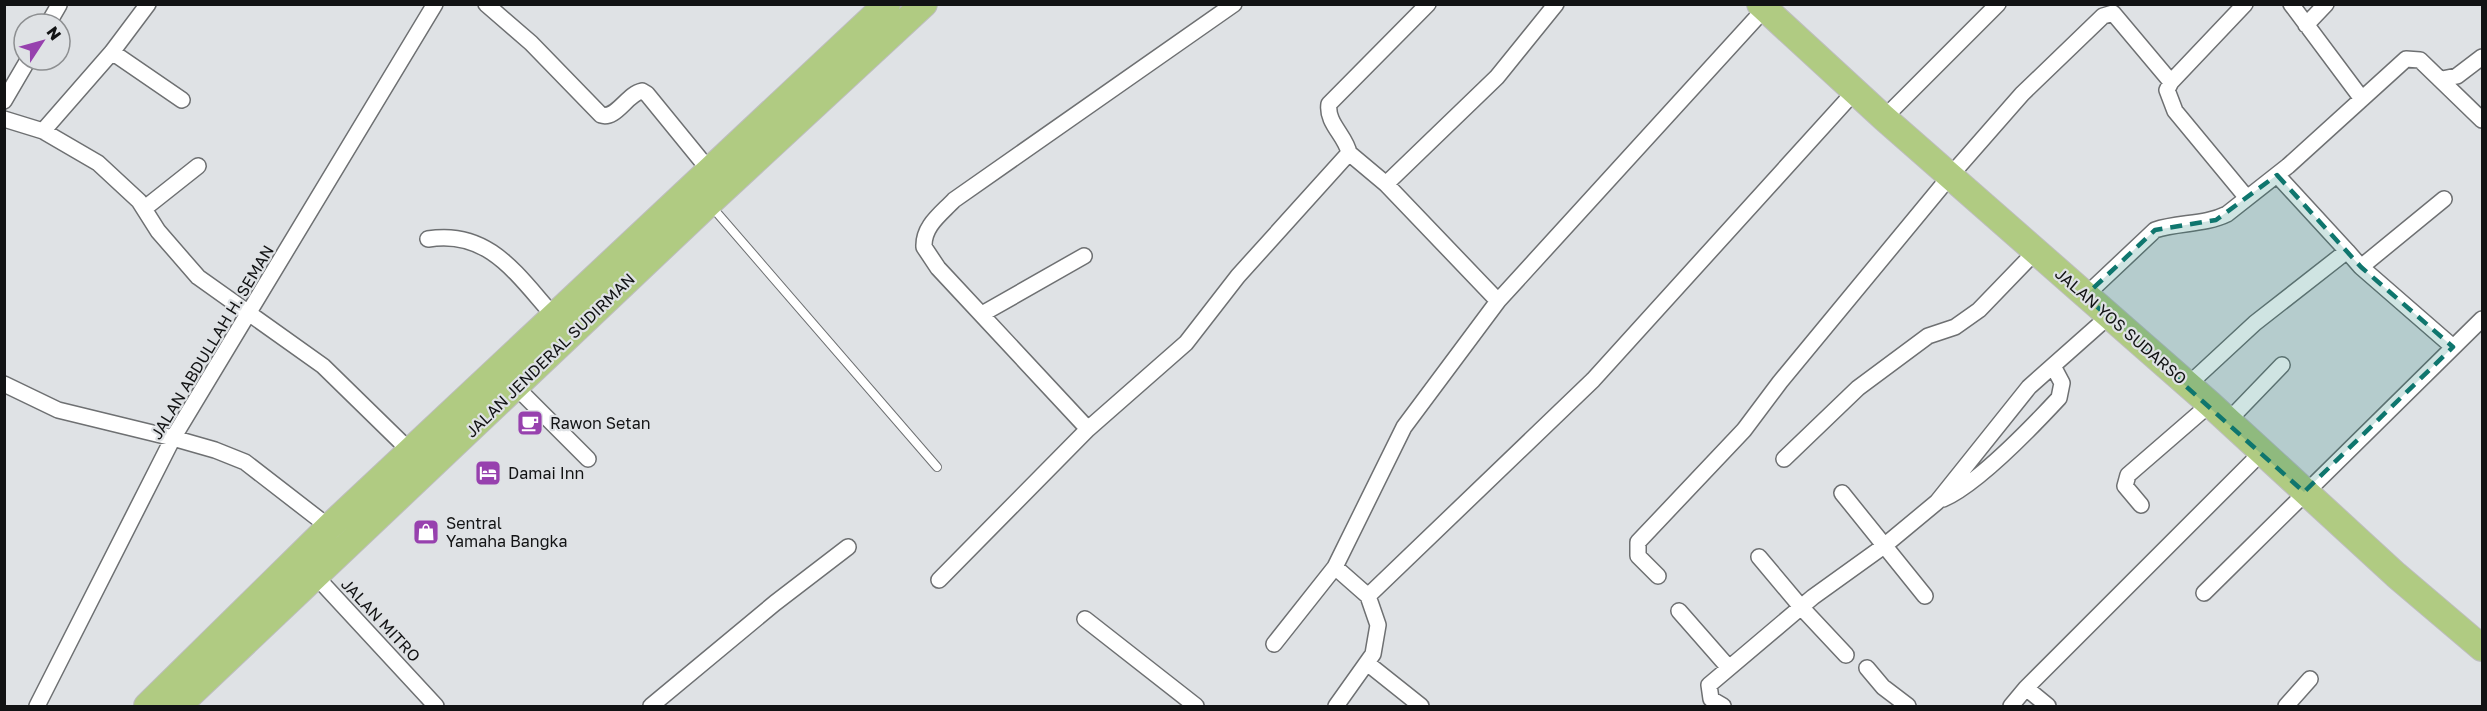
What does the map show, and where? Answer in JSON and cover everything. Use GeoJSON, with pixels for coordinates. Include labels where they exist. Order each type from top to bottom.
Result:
{"type":"FeatureCollection","features":[{"type":"Feature","properties":{"kind":"highway","name":"JALAN JENDERAL SUDIRMAN"},"geometry":{"type":"LineString","coordinates":[[147,706],[329,527],[888,4]]}},
{"type":"Feature","properties":{"kind":"highway","name":"JALAN JENDERAL SUDIRMAN"},"geometry":{"type":"LineString","coordinates":[[177,706],[709,203],[805,117],[924,4]]}},
{"type":"Feature","properties":{"kind":"highway","name":"JALAN YOS SUDARSO"},"geometry":{"type":"LineString","coordinates":[[1765,6],[1884,118],[2219,412],[2396,575],[2482,648]]}},
{"type":"Feature","properties":{"kind":"highway"},"geometry":{"type":"LineString","coordinates":[[786,100],[805,117]]}},
{"type":"Feature","properties":{"kind":"street"},"geometry":{"type":"LineString","coordinates":[[43,131],[112,52],[148,4]]}},
{"type":"Feature","properties":{"kind":"street","name":"JALAN ABDULLAH H. SEMAN"},"geometry":{"type":"LineString","coordinates":[[37,706],[173,438],[435,4]]}},
{"type":"Feature","properties":{"kind":"street"},"geometry":{"type":"LineString","coordinates":[[486,4],[531,43],[601,115],[611,115],[636,92],[642,91],[647,94],[709,170]]}},
{"type":"Feature","properties":{"kind":"street"},"geometry":{"type":"LineString","coordinates":[[1088,429],[926,253],[924,240],[932,222],[954,200],[1234,4]]}},
{"type":"Feature","properties":{"kind":"street"},"geometry":{"type":"LineString","coordinates":[[1428,4],[1329,104],[1328,111],[1348,145],[1349,153],[1386,184],[1498,301]]}},
{"type":"Feature","properties":{"kind":"street"},"geometry":{"type":"LineString","coordinates":[[1386,184],[1497,76],[1556,4]]}},
{"type":"Feature","properties":{"kind":"street"},"geometry":{"type":"LineString","coordinates":[[1884,118],[1998,4]]}},
{"type":"Feature","properties":{"kind":"street"},"geometry":{"type":"LineString","coordinates":[[2245,4],[2171,82],[2167,90],[2175,111],[2247,198]]}},
{"type":"Feature","properties":{"kind":"street"},"geometry":{"type":"LineString","coordinates":[[2291,4],[2362,99]]}},
{"type":"Feature","properties":{"kind":"street"},"geometry":{"type":"LineString","coordinates":[[2306,24],[2326,4]]}},
{"type":"Feature","properties":{"kind":"street"},"geometry":{"type":"LineString","coordinates":[[1274,644],[1335,567],[1404,427],[1498,301],[1765,6]]}},
{"type":"Feature","properties":{"kind":"street"},"geometry":{"type":"LineString","coordinates":[[1658,576],[1638,556],[1638,542],[1744,430],[1780,382],[1951,175],[2022,94],[2108,13],[2118,18],[2171,82]]}},
{"type":"Feature","properties":{"kind":"street"},"geometry":{"type":"LineString","coordinates":[[112,52],[182,100]]}},
{"type":"Feature","properties":{"kind":"street"},"geometry":{"type":"LineString","coordinates":[[2085,296],[2155,230],[2169,225],[2216,220],[2247,198],[2277,175],[2406,59],[2413,57],[2420,60],[2482,120]]}},
{"type":"Feature","properties":{"kind":"street"},"geometry":{"type":"LineString","coordinates":[[2442,79],[2457,76],[2482,57]]}},
{"type":"Feature","properties":{"kind":"street"},"geometry":{"type":"LineString","coordinates":[[4,101],[21,72]]}},
{"type":"Feature","properties":{"kind":"street"},"geometry":{"type":"LineString","coordinates":[[1368,596],[1593,380],[1856,90]]}},
{"type":"Feature","properties":{"kind":"street"},"geometry":{"type":"LineString","coordinates":[[4,119],[43,131],[98,163],[145,208],[158,231],[198,277],[323,366],[410,451]]}},
{"type":"Feature","properties":{"kind":"street"},"geometry":{"type":"LineString","coordinates":[[939,580],[1088,429],[1186,343],[1238,276],[1349,153]]}},
{"type":"Feature","properties":{"kind":"street"},"geometry":{"type":"LineString","coordinates":[[145,208],[198,166]]}},
{"type":"Feature","properties":{"kind":"street"},"geometry":{"type":"LineString","coordinates":[[2277,175],[2361,267],[2453,347]]}},
{"type":"Feature","properties":{"kind":"street"},"geometry":{"type":"LineString","coordinates":[[2361,267],[2444,199]]}},
{"type":"Feature","properties":{"kind":"street"},"geometry":{"type":"LineString","coordinates":[[428,239],[447,236],[467,239],[489,249],[509,266],[554,316]]}},
{"type":"Feature","properties":{"kind":"street"},"geometry":{"type":"LineString","coordinates":[[1784,459],[1858,388],[1928,336],[1955,327],[1979,310],[2036,251]]}},
{"type":"Feature","properties":{"kind":"street"},"geometry":{"type":"LineString","coordinates":[[2188,385],[2255,323],[2347,251]]}},
{"type":"Feature","properties":{"kind":"street"},"geometry":{"type":"LineString","coordinates":[[982,314],[1084,256]]}},
{"type":"Feature","properties":{"kind":"street"},"geometry":{"type":"LineString","coordinates":[[1723,706],[1711,699],[1709,685],[1801,607],[1884,546],[1937,502],[2029,387],[2109,316]]}},
{"type":"Feature","properties":{"kind":"street"},"geometry":{"type":"LineString","coordinates":[[2205,593],[2304,492],[2482,318]]}},
{"type":"Feature","properties":{"kind":"street"},"geometry":{"type":"LineString","coordinates":[[2141,506],[2125,486],[2128,474],[2219,412],[2282,365]]}},
{"type":"Feature","properties":{"kind":"street"},"geometry":{"type":"LineString","coordinates":[[1937,502],[1963,489],[2059,398],[2062,383],[2053,366]]}},
{"type":"Feature","properties":{"kind":"street"},"geometry":{"type":"LineString","coordinates":[[4,384],[58,410],[173,438],[215,450],[245,462],[329,527]]}},
{"type":"Feature","properties":{"kind":"street"},"geometry":{"type":"LineString","coordinates":[[517,387],[588,459]]}},
{"type":"Feature","properties":{"kind":"street"},"geometry":{"type":"LineString","coordinates":[[2011,706],[2026,688],[2262,452]]}},
{"type":"Feature","properties":{"kind":"street"},"geometry":{"type":"LineString","coordinates":[[1842,493],[1925,596]]}},
{"type":"Feature","properties":{"kind":"street"},"geometry":{"type":"LineString","coordinates":[[651,706],[775,603],[848,547]]}},
{"type":"Feature","properties":{"kind":"street"},"geometry":{"type":"LineString","coordinates":[[1759,557],[1846,655]]}},
{"type":"Feature","properties":{"kind":"street","name":"JALAN MITRO"},"geometry":{"type":"LineString","coordinates":[[297,559],[316,576],[436,706]]}},
{"type":"Feature","properties":{"kind":"street"},"geometry":{"type":"LineString","coordinates":[[1335,567],[1368,596],[1378,625],[1376,647],[1336,706]]}},
{"type":"Feature","properties":{"kind":"street"},"geometry":{"type":"LineString","coordinates":[[1679,611],[1730,668]]}},
{"type":"Feature","properties":{"kind":"street"},"geometry":{"type":"LineString","coordinates":[[1085,619],[1196,706]]}},
{"type":"Feature","properties":{"kind":"street"},"geometry":{"type":"LineString","coordinates":[[1367,663],[1420,706]]}},
{"type":"Feature","properties":{"kind":"street"},"geometry":{"type":"LineString","coordinates":[[1868,668],[1883,687],[1908,706]]}},
{"type":"Feature","properties":{"kind":"street"},"geometry":{"type":"LineString","coordinates":[[2286,706],[2310,679]]}},
{"type":"Feature","properties":{"kind":"street"},"geometry":{"type":"LineString","coordinates":[[2026,688],[2048,706]]}},
{"type":"Feature","properties":{"kind":"lane"},"geometry":{"type":"LineString","coordinates":[[709,203],[937,466]]}},
{"type":"Feature","properties":{"kind":"highlighted area"},"geometry":{"type":"Polygon","coordinates":[[[2277,175],[2361,267],[2453,347],[2304,492],[2085,296],[2155,230],[2216,220],[2277,175]]]}},
{"type":"Feature","properties":{"kind":"place","name":"Rawon Setan"},"geometry":{"type":"Point","coordinates":[530,423]}},
{"type":"Feature","properties":{"kind":"place","name":"Damai Inn"},"geometry":{"type":"Point","coordinates":[488,473]}},
{"type":"Feature","properties":{"kind":"place","name":"Sentral Yamaha Bangka"},"geometry":{"type":"Point","coordinates":[426,532]}}]}
